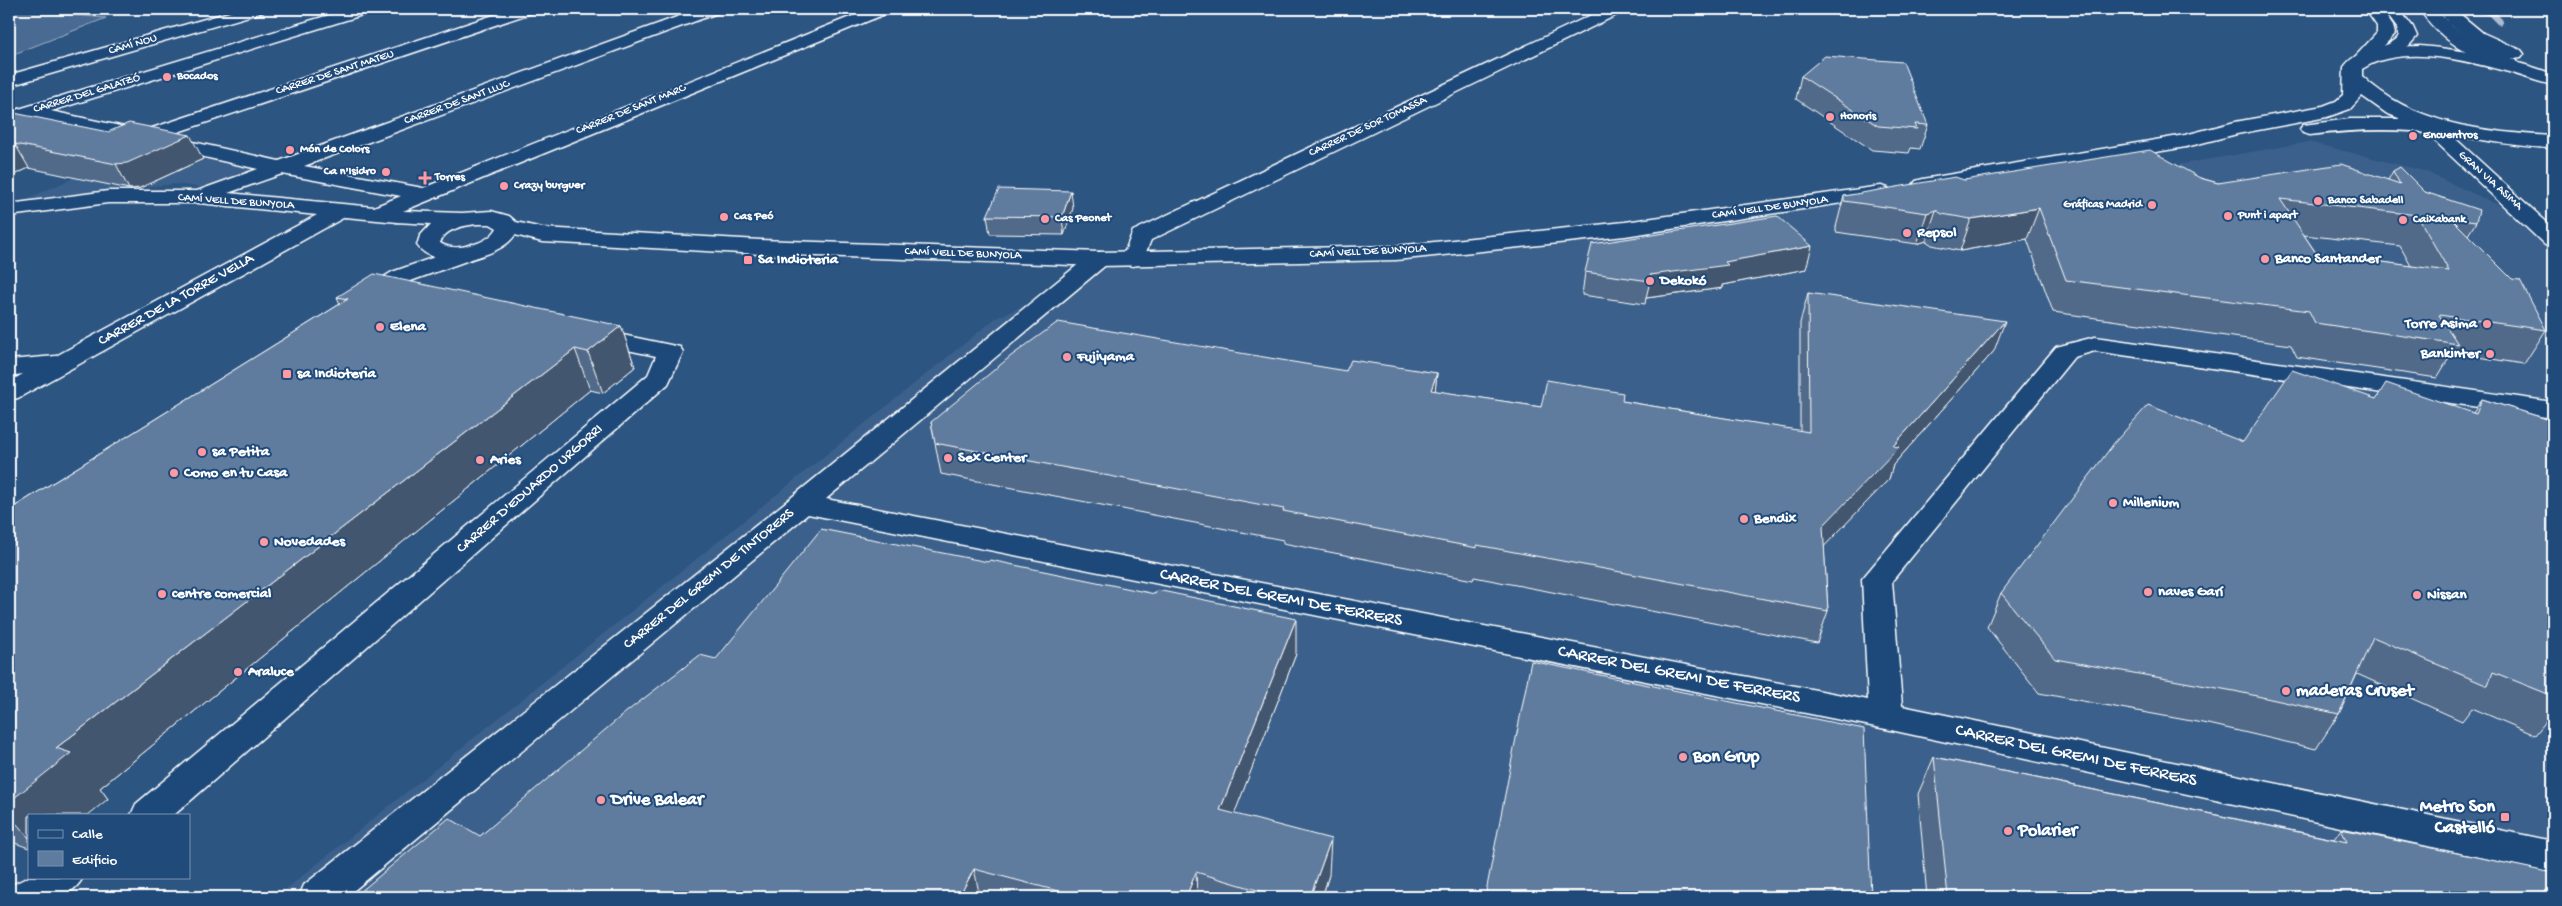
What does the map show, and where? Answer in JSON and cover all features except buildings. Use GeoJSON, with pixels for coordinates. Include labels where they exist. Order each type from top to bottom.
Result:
{"type":"FeatureCollection","features":[{"type":"Feature","properties":{"kind":"main road","name":"CAMÍ NOU"},"geometry":{"type":"LineString","coordinates":[[9,81],[257,9]]}},
{"type":"Feature","properties":{"kind":"main road","name":"CARRER DEL GALATZÓ"},"geometry":{"type":"LineString","coordinates":[[9,118],[366,9]]}},
{"type":"Feature","properties":{"kind":"main road","name":"CARRER DE SANT MATEU"},"geometry":{"type":"LineString","coordinates":[[142,138],[528,9]]}},
{"type":"Feature","properties":{"kind":"main road"},"geometry":{"type":"LineString","coordinates":[[666,9],[692,17]]}},
{"type":"Feature","properties":{"kind":"main road","name":"CARRER DE SANT LLUC"},"geometry":{"type":"LineString","coordinates":[[199,196],[714,9]]}},
{"type":"Feature","properties":{"kind":"main road","name":"CARRER DE SANT MARC"},"geometry":{"type":"LineString","coordinates":[[380,213],[422,194],[884,9]]}},
{"type":"Feature","properties":{"kind":"main road","name":"CARRER DE SOR TOMASSA"},"geometry":{"type":"LineString","coordinates":[[1134,259],[1141,236],[1617,9]]}},
{"type":"Feature","properties":{"kind":"main road"},"geometry":{"type":"LineString","coordinates":[[2186,141],[2235,128],[2289,120],[2336,108],[2352,97],[2353,67],[2385,36],[2385,26],[2373,9]]}},
{"type":"Feature","properties":{"kind":"main road"},"geometry":{"type":"LineString","coordinates":[[2362,59],[2383,54],[2400,47],[2408,36],[2405,27],[2391,9]]}},
{"type":"Feature","properties":{"kind":"main road"},"geometry":{"type":"LineString","coordinates":[[2427,9],[2452,38],[2475,51],[2553,80]]}},
{"type":"Feature","properties":{"kind":"main road"},"geometry":{"type":"LineString","coordinates":[[2445,9],[2461,26],[2487,43],[2517,55],[2553,63]]}},
{"type":"Feature","properties":{"kind":"main road"},"geometry":{"type":"LineString","coordinates":[[2383,54],[2422,52],[2553,72]]}},
{"type":"Feature","properties":{"kind":"main road"},"geometry":{"type":"LineString","coordinates":[[2354,78],[2372,97],[2399,110],[2469,132]]}},
{"type":"Feature","properties":{"kind":"main road","name":"GRAN VIA ASIMA"},"geometry":{"type":"LineString","coordinates":[[2399,110],[2440,135],[2521,208],[2553,240]]}},
{"type":"Feature","properties":{"kind":"main road"},"geometry":{"type":"LineString","coordinates":[[28,112],[278,167],[422,194]]}},
{"type":"Feature","properties":{"kind":"main road"},"geometry":{"type":"LineString","coordinates":[[2186,141],[2252,137],[2353,124],[2426,125],[2516,140],[2553,142]]}},
{"type":"Feature","properties":{"kind":"main road","name":"CAMÍ VELL DE BUNYOLA"},"geometry":{"type":"LineString","coordinates":[[9,210],[108,197],[199,196],[343,209],[404,217],[464,219],[477,217],[500,219],[506,222],[508,227],[542,235],[760,247],[1099,259],[1396,253],[1625,229],[1878,192],[2186,141]]}},
{"type":"Feature","properties":{"kind":"main road"},"geometry":{"type":"LineString","coordinates":[[2521,208],[2553,223]]}},
{"type":"Feature","properties":{"kind":"main road","name":"CARRER DE LA TORRE VELLA"},"geometry":{"type":"LineString","coordinates":[[9,392],[343,209]]}},
{"type":"Feature","properties":{"kind":"main road"},"geometry":{"type":"LineString","coordinates":[[404,217],[439,252],[480,248],[542,235]]}},
{"type":"Feature","properties":{"kind":"main road"},"geometry":{"type":"LineString","coordinates":[[407,288],[406,262],[444,226],[464,219]]}},
{"type":"Feature","properties":{"kind":"main road"},"geometry":{"type":"LineString","coordinates":[[343,312],[376,292],[407,288],[504,237],[508,227]]}},
{"type":"Feature","properties":{"kind":"main road","name":"CARRER DEL GREMI DE TINTORERS"},"geometry":{"type":"LineString","coordinates":[[318,897],[802,504],[1099,259]]}},
{"type":"Feature","properties":{"kind":"main road","name":"CARRER D'EDUARDO URGORRI"},"geometry":{"type":"LineString","coordinates":[[150,814],[659,379],[671,352],[566,331]]}},
{"type":"Feature","properties":{"kind":"main road"},"geometry":{"type":"LineString","coordinates":[[1886,716],[1877,580],[2065,352],[2095,344],[2553,410]]}},
{"type":"Feature","properties":{"kind":"main road"},"geometry":{"type":"LineString","coordinates":[[9,368],[63,362]]}},
{"type":"Feature","properties":{"kind":"main road","name":"CARRER DEL GREMI DE FERRERS"},"geometry":{"type":"LineString","coordinates":[[802,504],[1886,716],[2553,857]]}},
{"type":"Feature","properties":{"kind":"main road"},"geometry":{"type":"LineString","coordinates":[[26,897],[62,878]]}},
{"type":"Feature","properties":{"kind":"shaded area"},"geometry":{"type":"Polygon","coordinates":[[[9,9],[12,9],[106,18],[9,56],[9,9]]]}},
{"type":"Feature","properties":{"kind":"shaded area"},"geometry":{"type":"Polygon","coordinates":[[[2309,142],[2424,171],[2553,230],[2553,897],[276,897],[996,318],[1112,266],[1133,259],[1396,253],[1879,192],[2022,192],[2309,142]]]}},
{"type":"Feature","properties":{"kind":"shaded area"},"geometry":{"type":"Polygon","coordinates":[[[142,147],[257,170],[208,188],[174,184],[27,199],[142,147]]]}},
{"type":"Feature","properties":{"kind":"waterway"},"geometry":{"type":"LineString","coordinates":[[2476,9],[2490,12],[2499,21]]}},
{"type":"Feature","properties":{"kind":"place","name":"Bocados"},"geometry":{"type":"Point","coordinates":[167,77]}},
{"type":"Feature","properties":{"kind":"place","name":"Honoris"},"geometry":{"type":"Point","coordinates":[1830,117]}},
{"type":"Feature","properties":{"kind":"place","name":"Encuentros"},"geometry":{"type":"Point","coordinates":[2413,136]}},
{"type":"Feature","properties":{"kind":"place","name":"Món de Colors"},"geometry":{"type":"Point","coordinates":[290,150]}},
{"type":"Feature","properties":{"kind":"place","name":"Ca n'Isidro"},"geometry":{"type":"Point","coordinates":[386,172]}},
{"type":"Feature","properties":{"kind":"place","name":"Torres"},"geometry":{"type":"Point","coordinates":[425,178]}},
{"type":"Feature","properties":{"kind":"place","name":"Crazy burguer"},"geometry":{"type":"Point","coordinates":[504,186]}},
{"type":"Feature","properties":{"kind":"place","name":"Banco Sabadell"},"geometry":{"type":"Point","coordinates":[2318,201]}},
{"type":"Feature","properties":{"kind":"place","name":"Gráficas Madrid"},"geometry":{"type":"Point","coordinates":[2152,205]}},
{"type":"Feature","properties":{"kind":"place","name":"Punt i apart"},"geometry":{"type":"Point","coordinates":[2228,216]}},
{"type":"Feature","properties":{"kind":"place","name":"Cas Peó"},"geometry":{"type":"Point","coordinates":[724,217]}},
{"type":"Feature","properties":{"kind":"place","name":"Cas Peonet"},"geometry":{"type":"Point","coordinates":[1045,219]}},
{"type":"Feature","properties":{"kind":"place","name":"Caixabank"},"geometry":{"type":"Point","coordinates":[2403,220]}},
{"type":"Feature","properties":{"kind":"place","name":"Repsol"},"geometry":{"type":"Point","coordinates":[1907,233]}},
{"type":"Feature","properties":{"kind":"place","name":"Banco Santander"},"geometry":{"type":"Point","coordinates":[2265,259]}},
{"type":"Feature","properties":{"kind":"place","name":"Sa Indioteria"},"geometry":{"type":"Point","coordinates":[748,260]}},
{"type":"Feature","properties":{"kind":"place","name":"Dekokó"},"geometry":{"type":"Point","coordinates":[1650,281]}},
{"type":"Feature","properties":{"kind":"place","name":"Torre Asima"},"geometry":{"type":"Point","coordinates":[2487,324]}},
{"type":"Feature","properties":{"kind":"place","name":"Elena"},"geometry":{"type":"Point","coordinates":[380,327]}},
{"type":"Feature","properties":{"kind":"place","name":"Bankinter"},"geometry":{"type":"Point","coordinates":[2490,354]}},
{"type":"Feature","properties":{"kind":"place","name":"Fujiyama"},"geometry":{"type":"Point","coordinates":[1067,357]}},
{"type":"Feature","properties":{"kind":"place","name":"sa Indioteria"},"geometry":{"type":"Point","coordinates":[287,374]}},
{"type":"Feature","properties":{"kind":"place","name":"sa Petita"},"geometry":{"type":"Point","coordinates":[202,452]}},
{"type":"Feature","properties":{"kind":"place","name":"Sex Center"},"geometry":{"type":"Point","coordinates":[948,458]}},
{"type":"Feature","properties":{"kind":"place","name":"Aries"},"geometry":{"type":"Point","coordinates":[480,460]}},
{"type":"Feature","properties":{"kind":"place","name":"Como en tu Casa"},"geometry":{"type":"Point","coordinates":[174,473]}},
{"type":"Feature","properties":{"kind":"place","name":"Millenium"},"geometry":{"type":"Point","coordinates":[2113,503]}},
{"type":"Feature","properties":{"kind":"place","name":"Bendix"},"geometry":{"type":"Point","coordinates":[1744,519]}},
{"type":"Feature","properties":{"kind":"place","name":"Novedades"},"geometry":{"type":"Point","coordinates":[264,542]}},
{"type":"Feature","properties":{"kind":"place","name":"naves Garí"},"geometry":{"type":"Point","coordinates":[2148,592]}},
{"type":"Feature","properties":{"kind":"place","name":"centre comercial"},"geometry":{"type":"Point","coordinates":[162,594]}},
{"type":"Feature","properties":{"kind":"place","name":"Nissan"},"geometry":{"type":"Point","coordinates":[2417,595]}},
{"type":"Feature","properties":{"kind":"place","name":"Araluce"},"geometry":{"type":"Point","coordinates":[238,672]}},
{"type":"Feature","properties":{"kind":"place","name":"maderas Cruset"},"geometry":{"type":"Point","coordinates":[2286,691]}},
{"type":"Feature","properties":{"kind":"place","name":"Bon Grup"},"geometry":{"type":"Point","coordinates":[1683,757]}},
{"type":"Feature","properties":{"kind":"place","name":"Drive Balear"},"geometry":{"type":"Point","coordinates":[601,800]}},
{"type":"Feature","properties":{"kind":"place","name":"Metro Son Castelló"},"geometry":{"type":"Point","coordinates":[2505,817]}},
{"type":"Feature","properties":{"kind":"place","name":"Polarier"},"geometry":{"type":"Point","coordinates":[2008,831]}}]}
